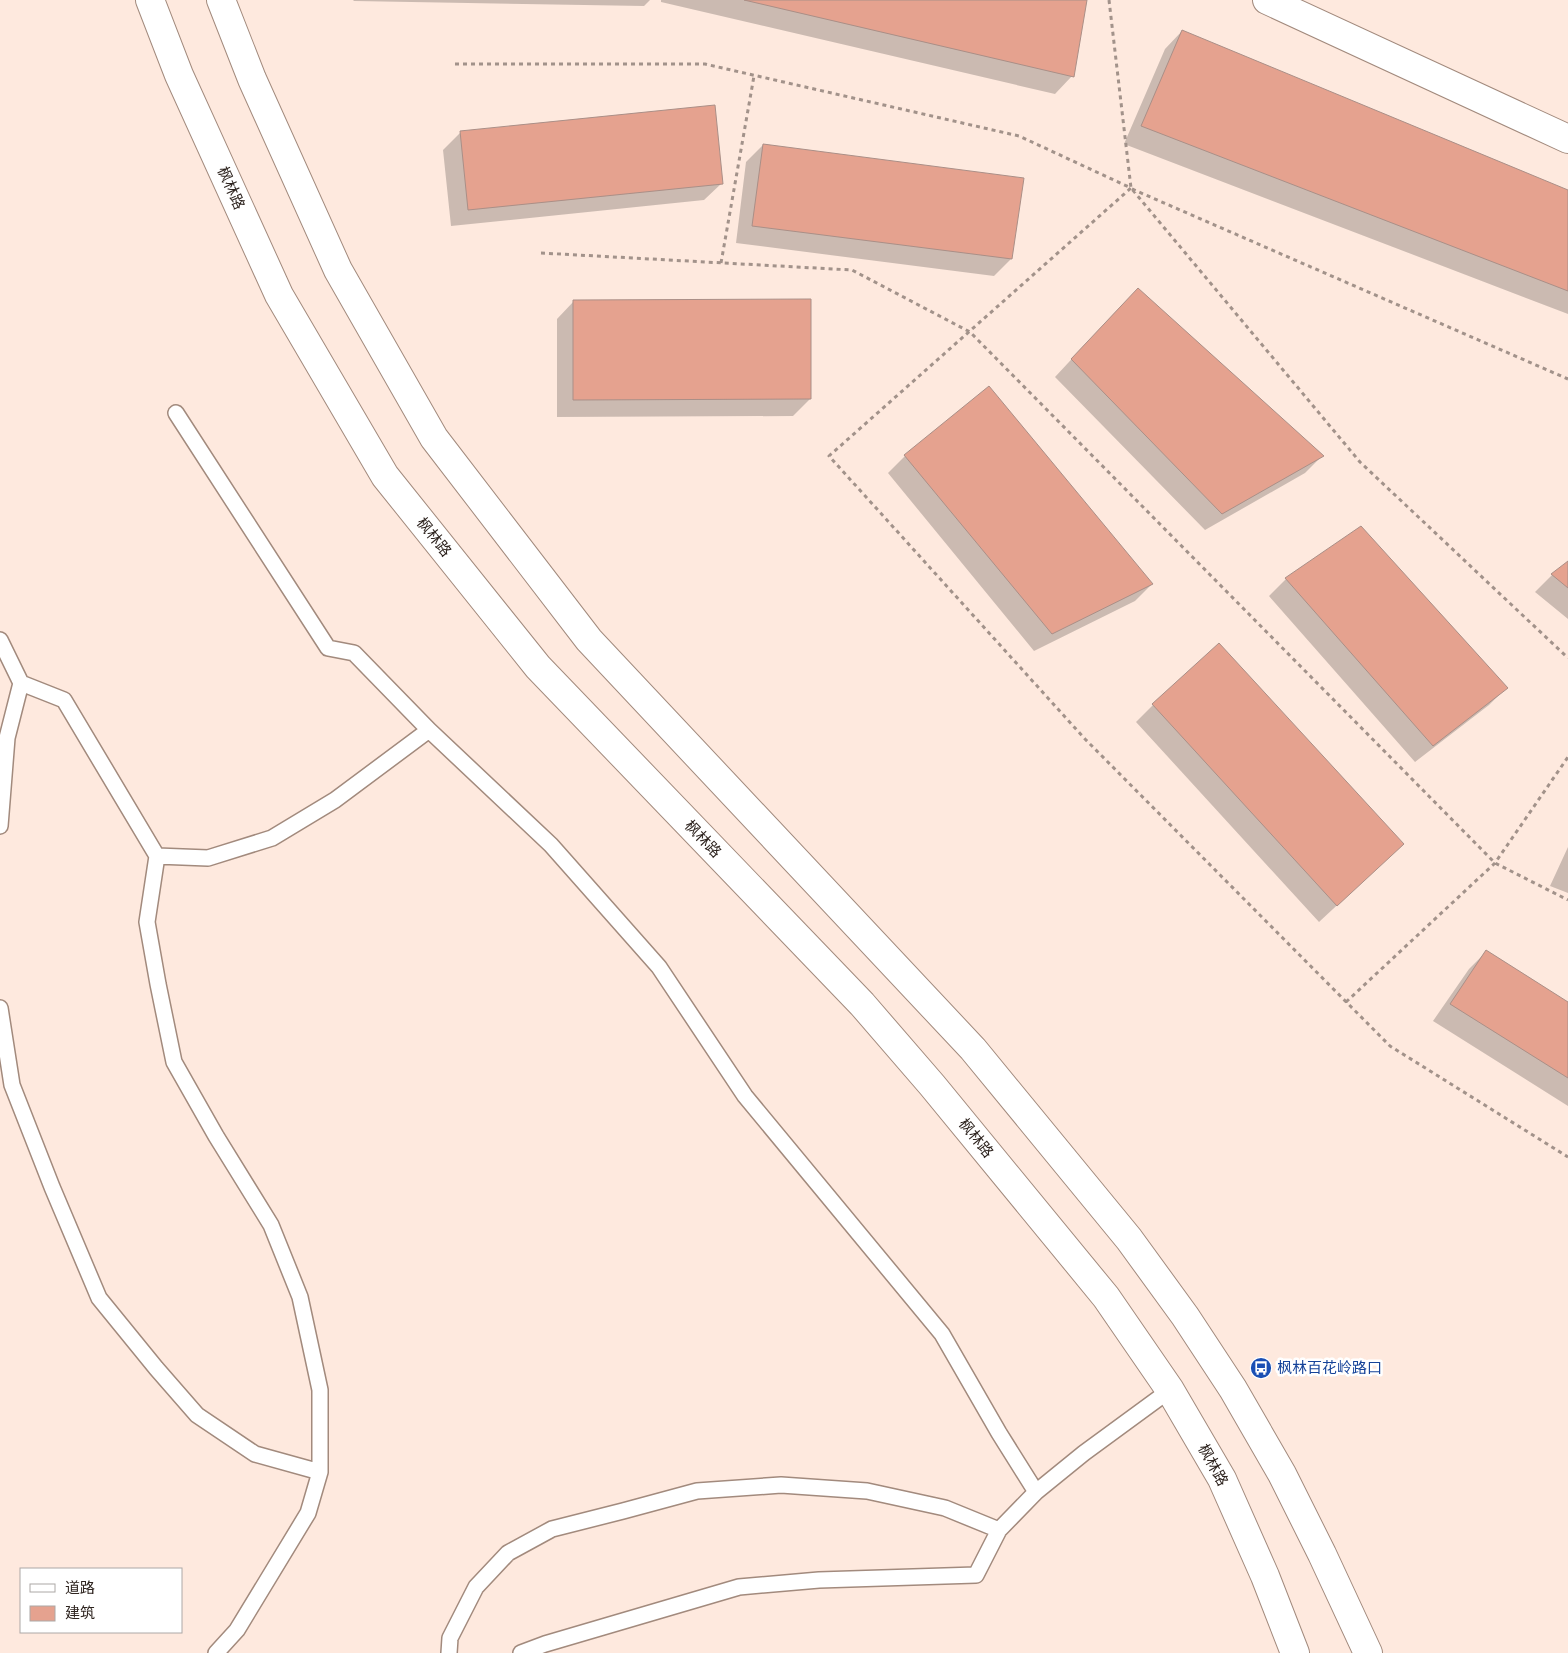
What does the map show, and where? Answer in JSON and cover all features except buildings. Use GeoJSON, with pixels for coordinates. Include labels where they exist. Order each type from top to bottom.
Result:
{"type":"FeatureCollection","features":[{"type":"Feature","properties":{"kind":"main road","name":"枫林路"},"geometry":{"type":"LineString","coordinates":[[150,0],[179,75],[279,295],[384,476],[538,667],[862,1004],[926,1078],[1106,1296],[1170,1390],[1222,1479],[1295,1653]]}},
{"type":"Feature","properties":{"kind":"main road"},"geometry":{"type":"LineString","coordinates":[[221,0],[252,79],[338,270],[434,438],[589,640],[973,1049],[1129,1239],[1185,1316],[1253,1423],[1282,1474],[1322,1554],[1368,1653]]}},
{"type":"Feature","properties":{"kind":"main road"},"geometry":{"type":"LineString","coordinates":[[1267,0],[1568,139]]}},
{"type":"Feature","properties":{"kind":"lane"},"geometry":{"type":"LineString","coordinates":[[176,413],[328,648],[354,653],[429,730],[550,845],[659,967],[745,1096],[942,1334],[1036,1492]]}},
{"type":"Feature","properties":{"kind":"lane"},"geometry":{"type":"LineString","coordinates":[[0,640],[21,683],[7,738],[0,826]]}},
{"type":"Feature","properties":{"kind":"lane"},"geometry":{"type":"LineString","coordinates":[[21,683],[64,700],[157,856],[147,922],[174,1062],[216,1136],[271,1225],[300,1296],[320,1390],[320,1472],[308,1514],[237,1630],[216,1653]]}},
{"type":"Feature","properties":{"kind":"lane"},"geometry":{"type":"LineString","coordinates":[[157,856],[208,858],[272,838],[334,800],[429,730]]}},
{"type":"Feature","properties":{"kind":"lane"},"geometry":{"type":"LineString","coordinates":[[0,1008],[12,1085],[52,1187],[99,1298],[197,1415],[255,1454],[320,1472]]}},
{"type":"Feature","properties":{"kind":"lane"},"geometry":{"type":"LineString","coordinates":[[521,1653],[545,1644],[739,1587],[819,1580],[976,1576],[999,1530],[1036,1492],[1084,1453],[1170,1390]]}},
{"type":"Feature","properties":{"kind":"lane"},"geometry":{"type":"LineString","coordinates":[[449,1653],[450,1638],[476,1587],[508,1553],[552,1529],[697,1490],[781,1485],[867,1490],[945,1508],[999,1530]]}},
{"type":"Feature","properties":{"kind":"path"},"geometry":{"type":"LineString","coordinates":[[1108,0],[1131,188],[1360,462],[1568,658]]}},
{"type":"Feature","properties":{"kind":"path"},"geometry":{"type":"LineString","coordinates":[[455,64],[705,64],[1019,136],[1131,188],[1568,379]]}},
{"type":"Feature","properties":{"kind":"path"},"geometry":{"type":"LineString","coordinates":[[721,263],[754,76]]}},
{"type":"Feature","properties":{"kind":"path"},"geometry":{"type":"LineString","coordinates":[[1131,188],[829,456],[1085,739],[1390,1046],[1568,1157]]}},
{"type":"Feature","properties":{"kind":"path"},"geometry":{"type":"LineString","coordinates":[[541,253],[852,270],[970,332],[1495,863],[1568,900]]}},
{"type":"Feature","properties":{"kind":"path"},"geometry":{"type":"LineString","coordinates":[[1346,1002],[1495,863],[1568,757]]}},
{"type":"Feature","properties":{"kind":"place","name":"枫林百花岭路口"},"geometry":{"type":"Point","coordinates":[1261,1368]}}]}
